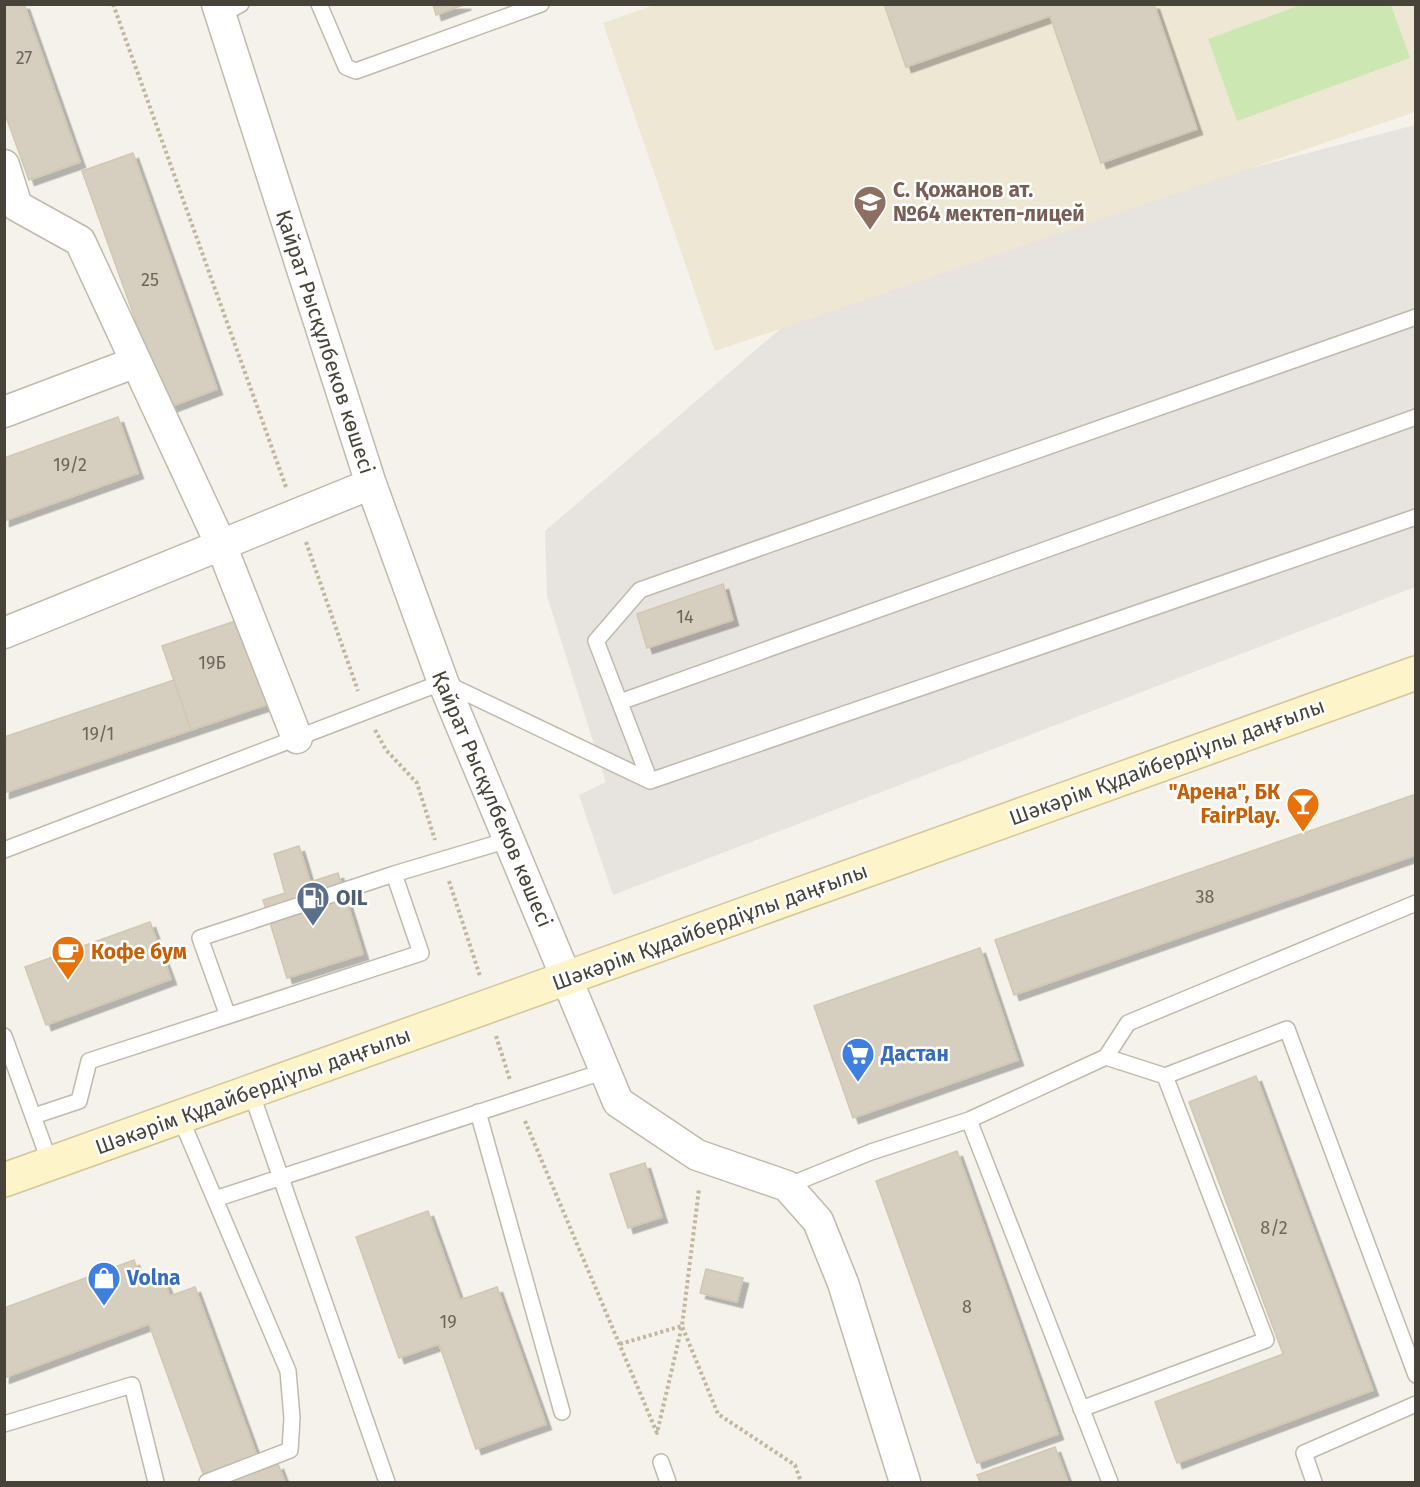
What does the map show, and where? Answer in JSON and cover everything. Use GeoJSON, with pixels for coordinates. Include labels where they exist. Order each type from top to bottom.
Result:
{"type":"FeatureCollection","features":[{"type":"Feature","properties":{"kind":"main road","name":"Шәкәрім Құдайбердіұлы даңғылы"},"geometry":{"type":"LineString","coordinates":[[4,1180],[1416,673]]}},
{"type":"Feature","properties":{"kind":"street","name":"Қайрат Рысқұлбеков көшесі"},"geometry":{"type":"LineString","coordinates":[[226,8],[371,484],[443,682],[618,1102],[698,1155],[787,1186],[818,1221],[843,1283],[905,1482]]}},
{"type":"Feature","properties":{"kind":"street"},"geometry":{"type":"LineString","coordinates":[[4,165],[17,206],[80,241],[221,545],[297,738]]}},
{"type":"Feature","properties":{"kind":"street"},"geometry":{"type":"LineString","coordinates":[[4,412],[136,362]]}},
{"type":"Feature","properties":{"kind":"street"},"geometry":{"type":"LineString","coordinates":[[4,633],[371,484]]}},
{"type":"Feature","properties":{"kind":"lane"},"geometry":{"type":"LineString","coordinates":[[319,4],[346,67],[356,71],[541,4]]}},
{"type":"Feature","properties":{"kind":"lane"},"geometry":{"type":"LineString","coordinates":[[650,781],[596,641],[640,590],[1416,317]]}},
{"type":"Feature","properties":{"kind":"lane"},"geometry":{"type":"LineString","coordinates":[[620,702],[1416,417]]}},
{"type":"Feature","properties":{"kind":"lane"},"geometry":{"type":"LineString","coordinates":[[4,850],[443,682],[650,781],[1416,517]]}},
{"type":"Feature","properties":{"kind":"lane"},"geometry":{"type":"LineString","coordinates":[[228,1016],[200,938],[394,874],[508,840]]}},
{"type":"Feature","properties":{"kind":"lane"},"geometry":{"type":"LineString","coordinates":[[33,1116],[79,1101],[89,1061],[421,953],[394,874]]}},
{"type":"Feature","properties":{"kind":"lane"},"geometry":{"type":"LineString","coordinates":[[787,1186],[871,1152],[969,1120],[1106,1057],[1128,1023],[1416,903]]}},
{"type":"Feature","properties":{"kind":"lane"},"geometry":{"type":"LineString","coordinates":[[1106,1057],[1165,1076],[1287,1029],[1416,1375]]}},
{"type":"Feature","properties":{"kind":"lane"},"geometry":{"type":"LineString","coordinates":[[4,1036],[50,1163]]}},
{"type":"Feature","properties":{"kind":"lane"},"geometry":{"type":"LineString","coordinates":[[215,1199],[605,1071]]}},
{"type":"Feature","properties":{"kind":"lane"},"geometry":{"type":"LineString","coordinates":[[1081,1409],[1266,1340],[1165,1076]]}},
{"type":"Feature","properties":{"kind":"lane"},"geometry":{"type":"LineString","coordinates":[[251,1092],[387,1482]]}},
{"type":"Feature","properties":{"kind":"lane"},"geometry":{"type":"LineString","coordinates":[[478,1112],[562,1412]]}},
{"type":"Feature","properties":{"kind":"lane"},"geometry":{"type":"LineString","coordinates":[[180,1117],[288,1371],[292,1418],[290,1450],[207,1482]]}},
{"type":"Feature","properties":{"kind":"lane"},"geometry":{"type":"LineString","coordinates":[[969,1120],[1110,1482]]}},
{"type":"Feature","properties":{"kind":"lane"},"geometry":{"type":"LineString","coordinates":[[4,1424],[132,1384],[156,1482]]}},
{"type":"Feature","properties":{"kind":"lane"},"geometry":{"type":"LineString","coordinates":[[1314,1482],[1304,1453],[1416,1404]]}},
{"type":"Feature","properties":{"kind":"lane"},"geometry":{"type":"LineString","coordinates":[[661,1462],[668,1482]]}},
{"type":"Feature","properties":{"kind":"path"},"geometry":{"type":"LineString","coordinates":[[113,4],[296,515]]}},
{"type":"Feature","properties":{"kind":"path"},"geometry":{"type":"LineString","coordinates":[[620,1344],[682,1326],[700,1200],[698,1155]]}},
{"type":"Feature","properties":{"kind":"shaded area","name":"С. Қожанов ат. №64 мектеп-лицей"},"geometry":{"type":"Polygon","coordinates":[[[657,4],[1415,5],[1415,112],[715,351],[603,23],[657,4]]]}},
{"type":"Feature","properties":{"kind":"shaded area"},"geometry":{"type":"Polygon","coordinates":[[[1415,125],[1415,587],[613,895],[579,795],[606,782],[547,596],[545,531],[822,293],[1182,186],[1415,125]]]}},
{"type":"Feature","properties":{"kind":"green space"},"geometry":{"type":"Polygon","coordinates":[[[1303,4],[1391,5],[1410,58],[1237,121],[1208,39],[1303,4]]]}},
{"type":"Feature","properties":{"kind":"building"},"geometry":{"type":"Polygon","coordinates":[[[4,4],[24,4],[80,162],[29,180],[4,111],[4,4]]]}},
{"type":"Feature","properties":{"kind":"building"},"geometry":{"type":"Polygon","coordinates":[[[433,4],[466,4],[436,15],[433,4]]]}},
{"type":"Feature","properties":{"kind":"building"},"geometry":{"type":"Polygon","coordinates":[[[884,4],[1154,4],[1197,129],[1101,163],[1050,16],[906,67],[884,4]]]}},
{"type":"Feature","properties":{"kind":"building"},"geometry":{"type":"Polygon","coordinates":[[[133,153],[217,389],[167,408],[82,171],[133,153]]]}},
{"type":"Feature","properties":{"kind":"building"},"geometry":{"type":"Polygon","coordinates":[[[118,417],[138,473],[4,521],[4,458],[118,417]]]}},
{"type":"Feature","properties":{"kind":"building"},"geometry":{"type":"Polygon","coordinates":[[[723,584],[733,620],[647,648],[637,614],[723,584]]]}},
{"type":"Feature","properties":{"kind":"building"},"geometry":{"type":"Polygon","coordinates":[[[241,619],[269,704],[191,730],[162,646],[241,619]]]}},
{"type":"Feature","properties":{"kind":"building"},"geometry":{"type":"Polygon","coordinates":[[[174,680],[191,730],[4,793],[4,737],[174,680]]]}},
{"type":"Feature","properties":{"kind":"building"},"geometry":{"type":"Polygon","coordinates":[[[1416,794],[1416,855],[1014,995],[995,940],[1416,794]]]}},
{"type":"Feature","properties":{"kind":"building","name":"OIL"},"geometry":{"type":"Polygon","coordinates":[[[299,846],[310,882],[338,873],[363,954],[287,978],[263,900],[285,893],[274,854],[299,846]]]}},
{"type":"Feature","properties":{"kind":"building"},"geometry":{"type":"Polygon","coordinates":[[[150,922],[171,979],[46,1025],[25,967],[150,922]]]}},
{"type":"Feature","properties":{"kind":"building"},"geometry":{"type":"Polygon","coordinates":[[[980,948],[1018,1060],[853,1118],[814,1006],[980,948]]]}},
{"type":"Feature","properties":{"kind":"building"},"geometry":{"type":"Polygon","coordinates":[[[1256,1076],[1373,1390],[1177,1463],[1155,1402],[1283,1354],[1189,1102],[1256,1076]]]}},
{"type":"Feature","properties":{"kind":"building"},"geometry":{"type":"Polygon","coordinates":[[[957,1151],[1058,1434],[977,1463],[876,1181],[957,1151]]]}},
{"type":"Feature","properties":{"kind":"building"},"geometry":{"type":"Polygon","coordinates":[[[645,1163],[662,1217],[628,1228],[610,1174],[645,1163]]]}},
{"type":"Feature","properties":{"kind":"building"},"geometry":{"type":"Polygon","coordinates":[[[428,1211],[460,1300],[497,1287],[546,1424],[476,1449],[439,1344],[399,1358],[356,1237],[428,1211]]]}},
{"type":"Feature","properties":{"kind":"building"},"geometry":{"type":"Polygon","coordinates":[[[134,1260],[142,1282],[162,1274],[170,1296],[195,1287],[258,1459],[205,1479],[149,1324],[4,1378],[4,1308],[134,1260]]]}},
{"type":"Feature","properties":{"kind":"building"},"geometry":{"type":"Polygon","coordinates":[[[706,1269],[743,1278],[737,1302],[700,1293],[706,1269]]]}},
{"type":"Feature","properties":{"kind":"building"},"geometry":{"type":"Polygon","coordinates":[[[1055,1447],[1068,1482],[980,1482],[977,1475],[1055,1447]]]}},
{"type":"Feature","properties":{"kind":"building"},"geometry":{"type":"Polygon","coordinates":[[[278,1464],[285,1482],[227,1482],[278,1464]]]}},
{"type":"Feature","properties":{"kind":"place","name":"С. Қожанов ат. №64 мектеп-лицей"},"geometry":{"type":"Point","coordinates":[870,231]}},
{"type":"Feature","properties":{"kind":"place","name":"\"Арена\", БК FairPlay."},"geometry":{"type":"Point","coordinates":[1303,833]}},
{"type":"Feature","properties":{"kind":"place","name":"OIL"},"geometry":{"type":"Point","coordinates":[313,927]}},
{"type":"Feature","properties":{"kind":"place","name":"Кофе бум"},"geometry":{"type":"Point","coordinates":[68,981]}},
{"type":"Feature","properties":{"kind":"place","name":"Дастан"},"geometry":{"type":"Point","coordinates":[858,1083]}},
{"type":"Feature","properties":{"kind":"place","name":"Volna"},"geometry":{"type":"Point","coordinates":[104,1307]}}]}
